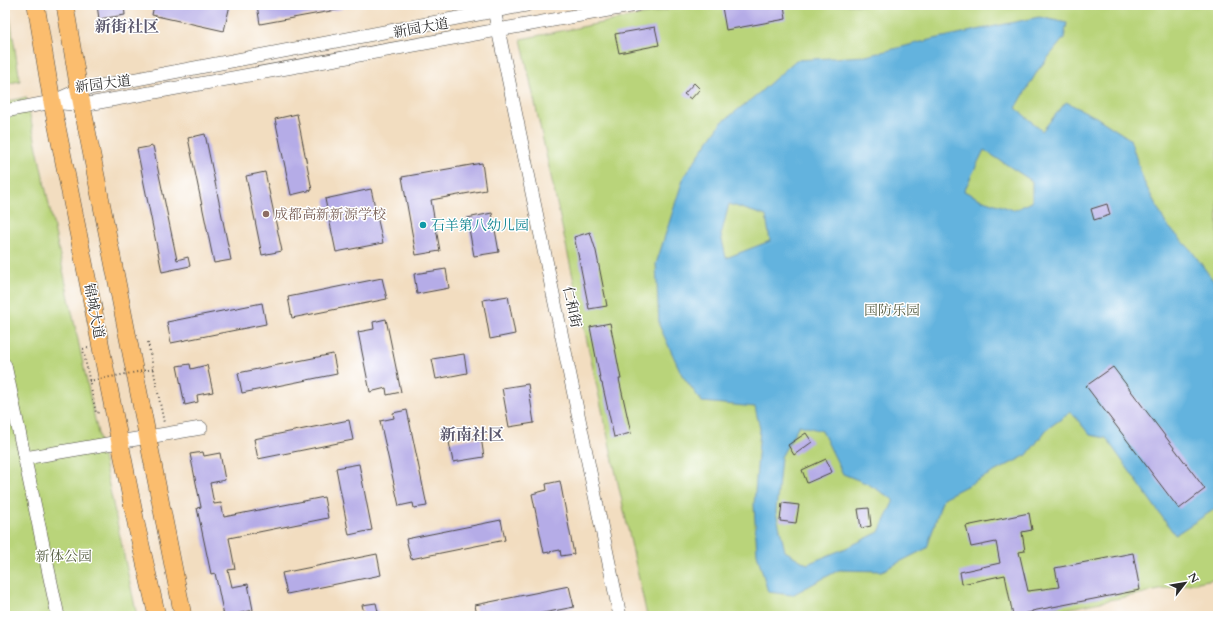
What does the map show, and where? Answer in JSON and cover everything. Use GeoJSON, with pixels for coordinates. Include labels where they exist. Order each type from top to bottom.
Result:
{"type":"FeatureCollection","features":[{"type":"Feature","properties":{"kind":"main road","name":"锦城大道"},"geometry":{"type":"LineString","coordinates":[[36,5],[52,102],[120,442],[157,616]]}},
{"type":"Feature","properties":{"kind":"main road","name":"锦城大道"},"geometry":{"type":"LineString","coordinates":[[66,5],[81,98],[183,616]]}},
{"type":"Feature","properties":{"kind":"street","name":"新园大道"},"geometry":{"type":"LineString","coordinates":[[81,98],[494,8],[526,5]]}},
{"type":"Feature","properties":{"kind":"street","name":"新园大道"},"geometry":{"type":"LineString","coordinates":[[5,111],[52,102],[498,31],[636,5]]}},
{"type":"Feature","properties":{"kind":"street","name":"仁和街"},"geometry":{"type":"LineString","coordinates":[[494,8],[620,616]]}},
{"type":"Feature","properties":{"kind":"street"},"geometry":{"type":"LineString","coordinates":[[5,365],[58,616]]}},
{"type":"Feature","properties":{"kind":"street"},"geometry":{"type":"LineString","coordinates":[[25,458],[200,428]]}},
{"type":"Feature","properties":{"kind":"path"},"geometry":{"type":"LineString","coordinates":[[148,342],[166,434]]}},
{"type":"Feature","properties":{"kind":"path"},"geometry":{"type":"LineString","coordinates":[[88,348],[83,349],[89,381],[96,413],[101,412]]}},
{"type":"Feature","properties":{"kind":"path"},"geometry":{"type":"LineString","coordinates":[[89,381],[154,369]]}},
{"type":"Feature","properties":{"kind":"green space"},"geometry":{"type":"Polygon","coordinates":[[[5,5],[8,5],[20,81],[5,84],[5,5]]]}},
{"type":"Feature","properties":{"kind":"green space","name":"国防乐园"},"geometry":{"type":"Polygon","coordinates":[[[692,5],[1218,5],[1218,578],[1032,616],[647,616],[521,39],[692,5]]]}},
{"type":"Feature","properties":{"kind":"green space","name":"新体公园"},"geometry":{"type":"Polygon","coordinates":[[[26,97],[137,616],[5,616],[5,102],[26,97]]]}},
{"type":"Feature","properties":{"kind":"water"},"geometry":{"type":"Polygon","coordinates":[[[1039,17],[1067,23],[1064,38],[1038,70],[1016,108],[1042,131],[1066,102],[1096,117],[1130,139],[1144,182],[1166,224],[1191,250],[1218,287],[1218,507],[1175,535],[1106,438],[1090,435],[1071,412],[1047,429],[1027,455],[943,498],[927,548],[882,571],[839,570],[792,595],[768,592],[757,554],[754,505],[760,429],[755,407],[702,402],[682,375],[659,325],[656,264],[684,176],[721,123],[759,93],[796,60],[866,56],[929,40],[1039,17]],[[984,150],[964,191],[980,199],[1014,210],[1032,202],[1032,181],[984,150]],[[729,204],[721,235],[726,258],[770,241],[766,216],[729,204]],[[799,425],[781,457],[776,512],[785,551],[807,564],[846,548],[879,532],[894,500],[868,484],[843,474],[822,431],[799,425]]]}},
{"type":"Feature","properties":{"kind":"building"},"geometry":{"type":"Polygon","coordinates":[[[97,5],[124,5],[125,15],[99,19],[97,5]]]}},
{"type":"Feature","properties":{"kind":"building"},"geometry":{"type":"Polygon","coordinates":[[[154,5],[230,5],[224,31],[152,15],[154,5]]]}},
{"type":"Feature","properties":{"kind":"building"},"geometry":{"type":"Polygon","coordinates":[[[257,5],[341,5],[342,9],[260,24],[257,5]]]}},
{"type":"Feature","properties":{"kind":"building"},"geometry":{"type":"Polygon","coordinates":[[[732,5],[784,5],[786,19],[726,30],[722,7],[732,5]]]}},
{"type":"Feature","properties":{"kind":"building"},"geometry":{"type":"Polygon","coordinates":[[[655,27],[659,45],[619,53],[615,34],[655,27]]]}},
{"type":"Feature","properties":{"kind":"building"},"geometry":{"type":"Polygon","coordinates":[[[694,83],[700,89],[691,99],[684,94],[694,83]]]}},
{"type":"Feature","properties":{"kind":"building"},"geometry":{"type":"Polygon","coordinates":[[[297,114],[312,190],[291,195],[275,119],[297,114]]]}},
{"type":"Feature","properties":{"kind":"building"},"geometry":{"type":"Polygon","coordinates":[[[205,134],[231,260],[214,263],[188,138],[205,134]]]}},
{"type":"Feature","properties":{"kind":"building"},"geometry":{"type":"Polygon","coordinates":[[[153,146],[177,260],[188,257],[190,266],[162,272],[137,149],[153,146]]]}},
{"type":"Feature","properties":{"kind":"building","name":"石羊第八幼儿园"},"geometry":{"type":"Polygon","coordinates":[[[482,163],[486,190],[431,200],[440,251],[416,255],[402,177],[482,163]]]}},
{"type":"Feature","properties":{"kind":"building"},"geometry":{"type":"Polygon","coordinates":[[[265,172],[282,251],[262,255],[246,176],[265,172]]]}},
{"type":"Feature","properties":{"kind":"building"},"geometry":{"type":"Polygon","coordinates":[[[371,189],[383,243],[336,252],[325,199],[371,189]]]}},
{"type":"Feature","properties":{"kind":"building"},"geometry":{"type":"Polygon","coordinates":[[[1107,204],[1110,215],[1094,220],[1091,209],[1107,204]]]}},
{"type":"Feature","properties":{"kind":"building"},"geometry":{"type":"Polygon","coordinates":[[[492,213],[499,252],[474,256],[467,218],[492,213]]]}},
{"type":"Feature","properties":{"kind":"building"},"geometry":{"type":"Polygon","coordinates":[[[590,232],[596,251],[607,306],[589,309],[574,237],[590,232]]]}},
{"type":"Feature","properties":{"kind":"building"},"geometry":{"type":"Polygon","coordinates":[[[446,269],[449,288],[417,294],[414,274],[446,269]]]}},
{"type":"Feature","properties":{"kind":"building"},"geometry":{"type":"Polygon","coordinates":[[[382,278],[387,299],[292,318],[288,297],[382,278]]]}},
{"type":"Feature","properties":{"kind":"building"},"geometry":{"type":"Polygon","coordinates":[[[508,296],[515,334],[490,339],[483,300],[508,296]]]}},
{"type":"Feature","properties":{"kind":"building"},"geometry":{"type":"Polygon","coordinates":[[[262,303],[266,324],[171,343],[167,322],[262,303]]]}},
{"type":"Feature","properties":{"kind":"building"},"geometry":{"type":"Polygon","coordinates":[[[386,319],[401,392],[387,395],[386,388],[370,392],[358,332],[374,329],[373,322],[386,319]]]}},
{"type":"Feature","properties":{"kind":"building"},"geometry":{"type":"Polygon","coordinates":[[[610,323],[621,379],[619,379],[631,433],[614,437],[590,327],[610,323]]]}},
{"type":"Feature","properties":{"kind":"building"},"geometry":{"type":"Polygon","coordinates":[[[333,354],[337,374],[242,393],[238,373],[333,354]]]}},
{"type":"Feature","properties":{"kind":"building"},"geometry":{"type":"Polygon","coordinates":[[[464,354],[467,373],[436,379],[432,359],[464,354]]]}},
{"type":"Feature","properties":{"kind":"building"},"geometry":{"type":"Polygon","coordinates":[[[190,364],[191,369],[207,365],[213,392],[197,395],[198,402],[185,405],[177,366],[190,364]]]}},
{"type":"Feature","properties":{"kind":"building"},"geometry":{"type":"Polygon","coordinates":[[[1113,367],[1205,489],[1179,509],[1086,386],[1113,367]]]}},
{"type":"Feature","properties":{"kind":"building"},"geometry":{"type":"Polygon","coordinates":[[[528,384],[534,423],[509,427],[502,388],[528,384]]]}},
{"type":"Feature","properties":{"kind":"building"},"geometry":{"type":"Polygon","coordinates":[[[407,410],[427,506],[414,508],[413,503],[399,506],[380,421],[394,418],[393,413],[407,410]]]}},
{"type":"Feature","properties":{"kind":"building"},"geometry":{"type":"Polygon","coordinates":[[[349,420],[353,440],[258,459],[254,439],[349,420]]]}},
{"type":"Feature","properties":{"kind":"building"},"geometry":{"type":"Polygon","coordinates":[[[806,433],[812,442],[794,455],[788,445],[806,433]]]}},
{"type":"Feature","properties":{"kind":"building"},"geometry":{"type":"Polygon","coordinates":[[[481,437],[484,457],[453,462],[449,442],[481,437]]]}},
{"type":"Feature","properties":{"kind":"building"},"geometry":{"type":"Polygon","coordinates":[[[203,452],[204,456],[220,453],[225,480],[210,483],[214,504],[221,503],[224,517],[324,497],[328,518],[229,538],[235,569],[228,570],[232,587],[248,584],[253,610],[237,614],[238,616],[224,616],[215,573],[211,574],[197,508],[201,507],[190,454],[203,452]]]}},
{"type":"Feature","properties":{"kind":"building"},"geometry":{"type":"Polygon","coordinates":[[[826,459],[832,472],[807,483],[802,470],[826,459]]]}},
{"type":"Feature","properties":{"kind":"building"},"geometry":{"type":"Polygon","coordinates":[[[359,464],[372,530],[349,535],[336,468],[359,464]]]}},
{"type":"Feature","properties":{"kind":"building"},"geometry":{"type":"Polygon","coordinates":[[[560,481],[574,554],[561,556],[560,550],[544,553],[532,494],[547,490],[546,484],[560,481]]]}},
{"type":"Feature","properties":{"kind":"building"},"geometry":{"type":"Polygon","coordinates":[[[782,503],[799,505],[796,523],[780,521],[782,503]]]}},
{"type":"Feature","properties":{"kind":"building"},"geometry":{"type":"Polygon","coordinates":[[[869,508],[871,526],[861,528],[858,509],[869,508]]]}},
{"type":"Feature","properties":{"kind":"building"},"geometry":{"type":"Polygon","coordinates":[[[1029,513],[1032,530],[1022,532],[1025,551],[1019,552],[1028,591],[1059,587],[1055,568],[1133,553],[1140,590],[1013,616],[1005,575],[962,584],[960,572],[1000,563],[996,542],[971,547],[966,526],[1029,513]]]}},
{"type":"Feature","properties":{"kind":"building"},"geometry":{"type":"Polygon","coordinates":[[[501,520],[505,540],[411,559],[406,539],[501,520]]]}},
{"type":"Feature","properties":{"kind":"building"},"geometry":{"type":"Polygon","coordinates":[[[377,554],[381,575],[287,594],[282,573],[377,554]]]}},
{"type":"Feature","properties":{"kind":"building"},"geometry":{"type":"Polygon","coordinates":[[[569,586],[574,607],[528,616],[477,616],[475,605],[569,586]]]}},
{"type":"Feature","properties":{"kind":"building"},"geometry":{"type":"Polygon","coordinates":[[[376,603],[379,616],[365,616],[362,605],[376,603]]]}},
{"type":"Feature","properties":{"kind":"place","name":"成都高新新源学校"},"geometry":{"type":"Point","coordinates":[266,214]}},
{"type":"Feature","properties":{"kind":"place","name":"石羊第八幼儿园"},"geometry":{"type":"Point","coordinates":[423,225]}},
{"type":"Feature","properties":{"kind":"district","name":"新街社区"},"geometry":{"type":"Point","coordinates":[127,27]}},
{"type":"Feature","properties":{"kind":"district","name":"新南社区"},"geometry":{"type":"Point","coordinates":[472,435]}}]}
